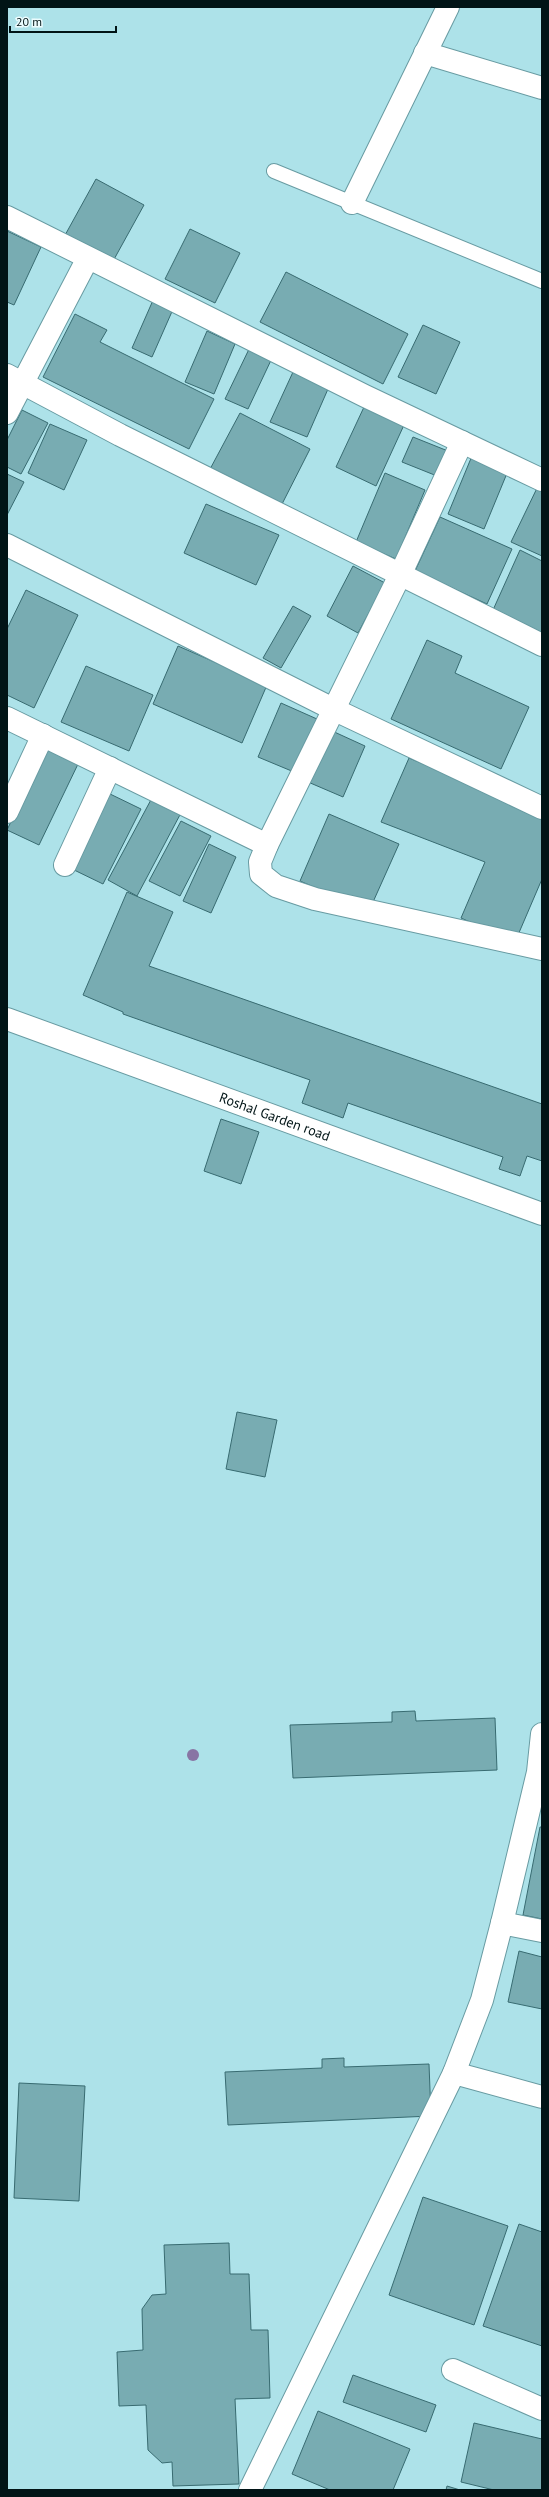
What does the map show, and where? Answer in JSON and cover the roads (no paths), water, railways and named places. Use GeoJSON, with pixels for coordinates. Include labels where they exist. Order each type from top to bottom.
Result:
{"type":"FeatureCollection","features":[{"type":"Feature","properties":{"kind":"street"},"geometry":{"type":"LineString","coordinates":[[352,203],[448,7]]}},
{"type":"Feature","properties":{"kind":"street"},"geometry":{"type":"LineString","coordinates":[[425,53],[542,88]]}},
{"type":"Feature","properties":{"kind":"street"},"geometry":{"type":"LineString","coordinates":[[7,217],[542,480]]}},
{"type":"Feature","properties":{"kind":"street"},"geometry":{"type":"LineString","coordinates":[[7,413],[14,379],[88,258]]}},
{"type":"Feature","properties":{"kind":"street"},"geometry":{"type":"LineString","coordinates":[[14,379],[120,435],[542,644]]}},
{"type":"Feature","properties":{"kind":"street"},"geometry":{"type":"LineString","coordinates":[[462,442],[401,573],[267,845],[260,862],[261,874],[276,886],[315,899],[542,949]]}},
{"type":"Feature","properties":{"kind":"street"},"geometry":{"type":"LineString","coordinates":[[7,546],[333,709],[542,808]]}},
{"type":"Feature","properties":{"kind":"street"},"geometry":{"type":"LineString","coordinates":[[7,718],[267,845]]}},
{"type":"Feature","properties":{"kind":"street"},"geometry":{"type":"LineString","coordinates":[[7,812],[42,735]]}},
{"type":"Feature","properties":{"kind":"street"},"geometry":{"type":"LineString","coordinates":[[65,865],[110,768]]}},
{"type":"Feature","properties":{"kind":"street","name":"Roshal Garden road"},"geometry":{"type":"LineString","coordinates":[[7,1019],[542,1214]]}},
{"type":"Feature","properties":{"kind":"street"},"geometry":{"type":"LineString","coordinates":[[250,2490],[454,2073],[482,2000],[502,1923],[540,1772],[542,1734]]}},
{"type":"Feature","properties":{"kind":"street"},"geometry":{"type":"LineString","coordinates":[[502,1923],[542,1931]]}},
{"type":"Feature","properties":{"kind":"street"},"geometry":{"type":"LineString","coordinates":[[454,2073],[542,2097]]}},
{"type":"Feature","properties":{"kind":"street"},"geometry":{"type":"LineString","coordinates":[[453,2370],[542,2409]]}},
{"type":"Feature","properties":{"kind":"lane"},"geometry":{"type":"LineString","coordinates":[[274,171],[542,280]]}}]}
